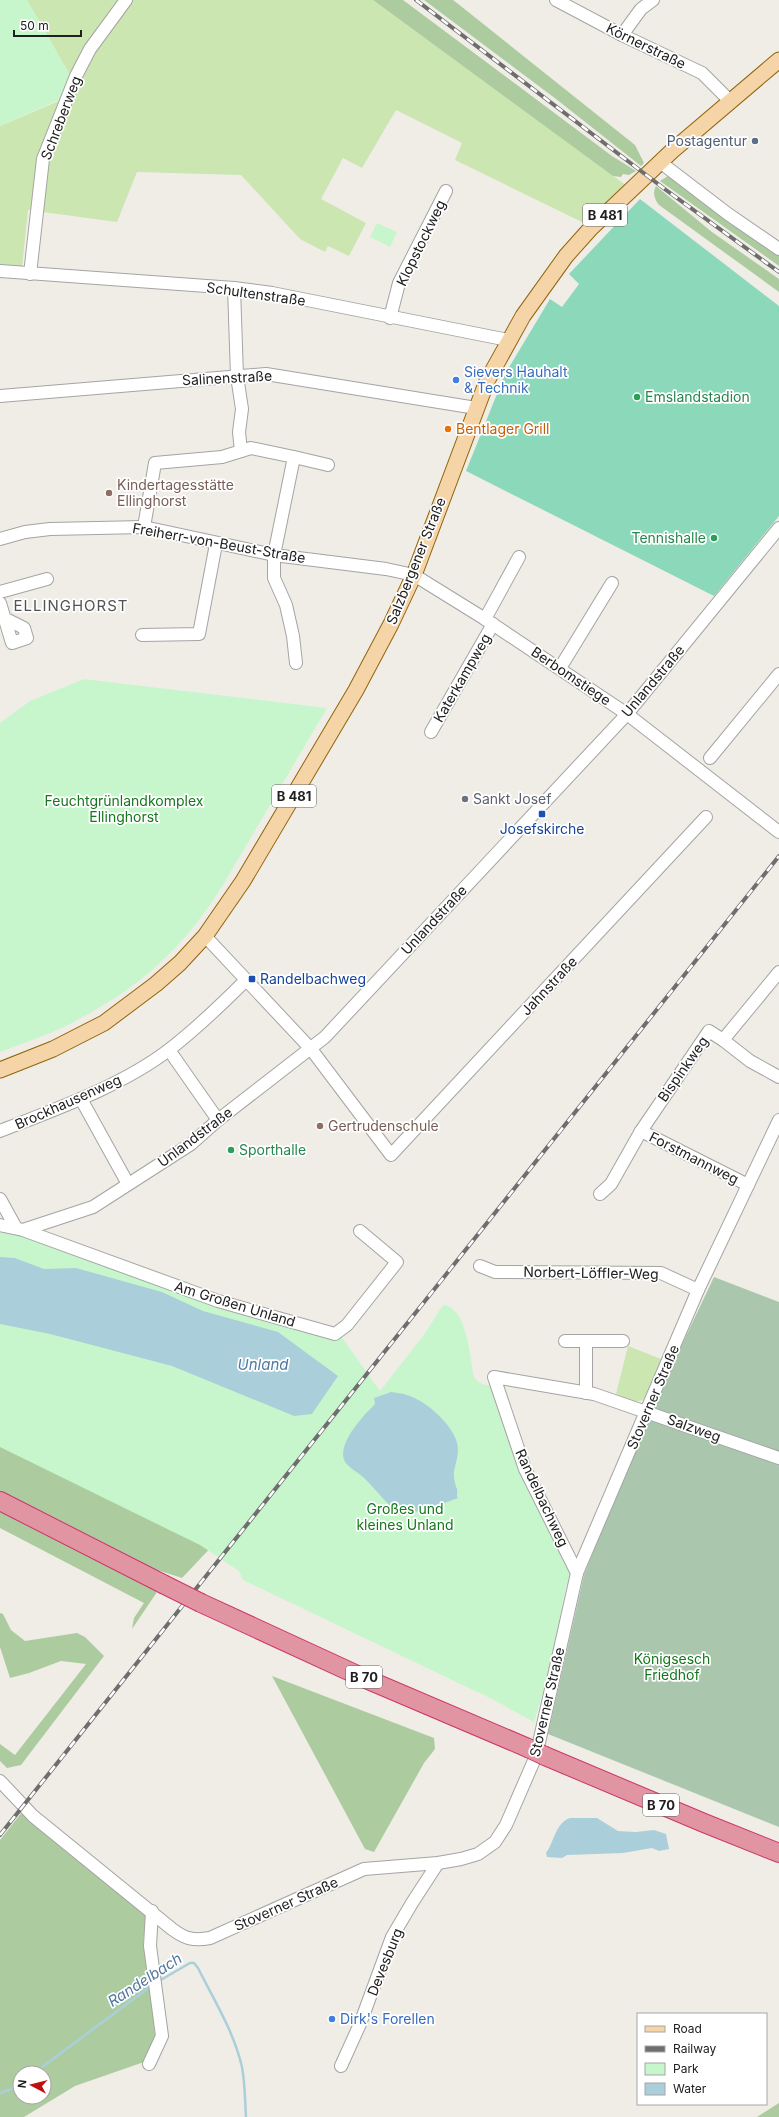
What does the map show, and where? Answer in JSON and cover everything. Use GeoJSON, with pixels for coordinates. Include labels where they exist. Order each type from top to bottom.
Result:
{"type":"FeatureCollection","features":[{"type":"Feature","properties":{"kind":"highway","name":"B 70"},"geometry":{"type":"LineString","coordinates":[[0,1501],[201,1603],[366,1678],[545,1756],[779,1853]]}},
{"type":"Feature","properties":{"kind":"main road","name":"Salzbergener Straße"},"geometry":{"type":"LineString","coordinates":[[0,1070],[53,1049],[104,1023],[156,984],[180,963],[205,936],[243,881],[356,690],[391,624],[414,575],[476,408],[508,340],[542,288],[566,256],[591,228],[660,162],[730,100],[779,60]]}},
{"type":"Feature","properties":{"kind":"street","name":"Schreberweg"},"geometry":{"type":"LineString","coordinates":[[30,274],[43,159],[66,97],[79,69],[90,49],[126,0]]}},
{"type":"Feature","properties":{"kind":"street","name":"Körnerstraße"},"geometry":{"type":"LineString","coordinates":[[556,0],[622,35],[702,73],[730,100]]}},
{"type":"Feature","properties":{"kind":"street"},"geometry":{"type":"LineString","coordinates":[[622,35],[641,10],[653,0]]}},
{"type":"Feature","properties":{"kind":"street"},"geometry":{"type":"LineString","coordinates":[[660,162],[728,214],[779,248]]}},
{"type":"Feature","properties":{"kind":"street","name":"Klopstockweg"},"geometry":{"type":"LineString","coordinates":[[390,318],[399,283],[446,191]]}},
{"type":"Feature","properties":{"kind":"street","name":"Schultenstraße"},"geometry":{"type":"LineString","coordinates":[[0,271],[234,288],[272,293],[390,318],[508,340]]}},
{"type":"Feature","properties":{"kind":"street"},"geometry":{"type":"LineString","coordinates":[[234,288],[237,376],[242,409],[239,432],[241,451]]}},
{"type":"Feature","properties":{"kind":"street","name":"Salinenstraße"},"geometry":{"type":"LineString","coordinates":[[0,396],[266,374],[476,408]]}},
{"type":"Feature","properties":{"kind":"street"},"geometry":{"type":"LineString","coordinates":[[144,527],[155,463],[222,457],[250,448],[328,465]]}},
{"type":"Feature","properties":{"kind":"street"},"geometry":{"type":"LineString","coordinates":[[294,457],[274,555],[274,578],[286,605],[293,636],[296,663]]}},
{"type":"Feature","properties":{"kind":"street","name":"Freiherr-von-Beust-Straße"},"geometry":{"type":"LineString","coordinates":[[0,539],[25,532],[50,529],[144,527],[216,544],[274,555],[386,569],[414,575]]}},
{"type":"Feature","properties":{"kind":"street","name":"Unlandstraße"},"geometry":{"type":"LineString","coordinates":[[20,1230],[93,1208],[191,1144],[218,1120],[311,1049],[325,1036],[627,714],[779,528]]}},
{"type":"Feature","properties":{"kind":"street"},"geometry":{"type":"LineString","coordinates":[[142,635],[199,634],[216,544]]}},
{"type":"Feature","properties":{"kind":"street","name":"Katerkampweg"},"geometry":{"type":"LineString","coordinates":[[431,732],[489,622],[519,558]]}},
{"type":"Feature","properties":{"kind":"street","name":"Berbomstiege"},"geometry":{"type":"LineString","coordinates":[[414,575],[560,668],[627,714],[779,832]]}},
{"type":"Feature","properties":{"kind":"street"},"geometry":{"type":"LineString","coordinates":[[0,592],[47,579]]}},
{"type":"Feature","properties":{"kind":"street"},"geometry":{"type":"LineString","coordinates":[[560,668],[612,583]]}},
{"type":"Feature","properties":{"kind":"street"},"geometry":{"type":"LineString","coordinates":[[0,603],[4,618]]}},
{"type":"Feature","properties":{"kind":"street"},"geometry":{"type":"LineString","coordinates":[[710,758],[779,674]]}},
{"type":"Feature","properties":{"kind":"street","name":"Jahnstraße"},"geometry":{"type":"LineString","coordinates":[[311,1049],[391,1155],[706,817]]}},
{"type":"Feature","properties":{"kind":"street"},"geometry":{"type":"LineString","coordinates":[[205,936],[311,1049]]}},
{"type":"Feature","properties":{"kind":"street","name":"Bispinkweg"},"geometry":{"type":"LineString","coordinates":[[600,1194],[611,1184],[641,1131],[709,1031],[723,1040],[779,972]]}},
{"type":"Feature","properties":{"kind":"street","name":"Brockhausenweg"},"geometry":{"type":"LineString","coordinates":[[0,1131],[81,1099],[125,1077],[169,1050],[208,1017],[246,980]]}},
{"type":"Feature","properties":{"kind":"street"},"geometry":{"type":"LineString","coordinates":[[723,1040],[750,1061],[779,1077]]}},
{"type":"Feature","properties":{"kind":"street"},"geometry":{"type":"LineString","coordinates":[[169,1050],[218,1120]]}},
{"type":"Feature","properties":{"kind":"street"},"geometry":{"type":"LineString","coordinates":[[81,1099],[128,1184]]}},
{"type":"Feature","properties":{"kind":"street","name":"Stoverner Straße"},"geometry":{"type":"LineString","coordinates":[[0,1781],[33,1816],[183,1938],[198,1940],[210,1938],[364,1869],[438,1863],[478,1854],[495,1842],[506,1825],[536,1756],[577,1573],[698,1290],[779,1120]]}},
{"type":"Feature","properties":{"kind":"street","name":"Forstmannweg"},"geometry":{"type":"LineString","coordinates":[[641,1131],[748,1185]]}},
{"type":"Feature","properties":{"kind":"street"},"geometry":{"type":"LineString","coordinates":[[0,1198],[20,1230]]}},
{"type":"Feature","properties":{"kind":"street","name":"Am Großen Unland"},"geometry":{"type":"LineString","coordinates":[[0,1225],[20,1230],[218,1301],[335,1334],[347,1325],[397,1262],[360,1230]]}},
{"type":"Feature","properties":{"kind":"street","name":"Norbert-Löffler-Weg"},"geometry":{"type":"LineString","coordinates":[[480,1266],[495,1272],[661,1273],[698,1290]]}},
{"type":"Feature","properties":{"kind":"street"},"geometry":{"type":"LineString","coordinates":[[565,1340],[623,1341]]}},
{"type":"Feature","properties":{"kind":"street"},"geometry":{"type":"LineString","coordinates":[[586,1341],[586,1393]]}},
{"type":"Feature","properties":{"kind":"street","name":"Salzweg"},"geometry":{"type":"LineString","coordinates":[[494,1377],[586,1393],[646,1411],[779,1458]]}},
{"type":"Feature","properties":{"kind":"street","name":"Randelbachweg"},"geometry":{"type":"LineString","coordinates":[[494,1377],[525,1469],[577,1573]]}},
{"type":"Feature","properties":{"kind":"street","name":"Devesburg"},"geometry":{"type":"LineString","coordinates":[[341,2066],[360,2024],[392,1937],[438,1863]]}},
{"type":"Feature","properties":{"kind":"street"},"geometry":{"type":"LineString","coordinates":[[149,2064],[162,2036],[150,1946],[152,1912]]}},
{"type":"Feature","properties":{"kind":"green space"},"geometry":{"type":"Polygon","coordinates":[[[0,0],[27,0],[71,77],[59,100],[0,126],[0,0]]]}},
{"type":"Feature","properties":{"kind":"green space"},"geometry":{"type":"Polygon","coordinates":[[[27,0],[121,0],[71,77],[27,0]]]}},
{"type":"Feature","properties":{"kind":"green space"},"geometry":{"type":"Polygon","coordinates":[[[133,0],[373,0],[627,186],[586,224],[455,160],[462,143],[396,110],[362,168],[343,158],[321,199],[366,223],[349,256],[328,246],[325,252],[300,239],[241,175],[137,172],[117,222],[28,210],[22,267],[0,265],[0,126],[59,101],[133,0]]]}},
{"type":"Feature","properties":{"kind":"green space"},"geometry":{"type":"Polygon","coordinates":[[[373,0],[403,0],[612,156],[636,171],[629,175],[623,174],[621,177],[613,176],[373,0]]]}},
{"type":"Feature","properties":{"kind":"green space"},"geometry":{"type":"Polygon","coordinates":[[[424,0],[453,0],[635,145],[644,163],[641,166],[556,99],[424,0]]]}},
{"type":"Feature","properties":{"kind":"green space"},"geometry":{"type":"Polygon","coordinates":[[[668,176],[674,177],[779,255],[779,266],[660,181],[668,176]]]}},
{"type":"Feature","properties":{"kind":"green space"},"geometry":{"type":"Polygon","coordinates":[[[656,186],[712,232],[779,279],[779,292],[659,205],[654,196],[656,186]]]}},
{"type":"Feature","properties":{"kind":"green space","name":"Emslandstadion"},"geometry":{"type":"Polygon","coordinates":[[[640,199],[779,306],[779,516],[714,596],[466,471],[505,374],[550,299],[562,307],[579,284],[569,274],[640,199]]]}},
{"type":"Feature","properties":{"kind":"green space"},"geometry":{"type":"Polygon","coordinates":[[[377,223],[397,232],[390,247],[370,237],[377,223]]]}},
{"type":"Feature","properties":{"kind":"green space","name":"Feuchtgrünlandkomplex Ellinghorst"},"geometry":{"type":"Polygon","coordinates":[[[84,679],[327,708],[223,885],[211,904],[183,940],[144,977],[104,1005],[62,1028],[0,1052],[0,723],[30,701],[84,679]]]}},
{"type":"Feature","properties":{"kind":"green space","name":"Großes und kleines Unland"},"geometry":{"type":"Polygon","coordinates":[[[0,1228],[93,1262],[238,1307],[341,1336],[380,1391],[423,1336],[443,1305],[451,1308],[457,1314],[466,1334],[474,1377],[481,1383],[496,1386],[499,1396],[574,1567],[566,1586],[550,1668],[534,1722],[494,1700],[243,1580],[239,1571],[200,1545],[0,1447],[0,1228]]]}},
{"type":"Feature","properties":{"kind":"green space","name":"Königsesch Friedhof"},"geometry":{"type":"Polygon","coordinates":[[[714,1277],[779,1302],[779,1827],[548,1734],[584,1575],[648,1416],[714,1277]]]}},
{"type":"Feature","properties":{"kind":"green space"},"geometry":{"type":"Polygon","coordinates":[[[628,1346],[661,1359],[644,1399],[641,1401],[630,1400],[616,1394],[628,1346]]]}},
{"type":"Feature","properties":{"kind":"green space"},"geometry":{"type":"Polygon","coordinates":[[[0,1406],[218,1540],[182,1578],[151,1568],[0,1492],[0,1406]]]}},
{"type":"Feature","properties":{"kind":"green space"},"geometry":{"type":"Polygon","coordinates":[[[0,1506],[159,1589],[132,1629],[134,1618],[144,1603],[0,1528],[0,1506]]]}},
{"type":"Feature","properties":{"kind":"green space"},"geometry":{"type":"Polygon","coordinates":[[[0,1613],[3,1614],[11,1630],[25,1641],[77,1633],[85,1637],[104,1656],[21,1765],[7,1768],[0,1761],[0,1744],[15,1755],[86,1664],[61,1661],[29,1673],[10,1678],[0,1647],[0,1613]]]}},
{"type":"Feature","properties":{"kind":"green space"},"geometry":{"type":"Polygon","coordinates":[[[272,1676],[434,1738],[435,1749],[424,1763],[374,1852],[365,1849],[272,1676]]]}},
{"type":"Feature","properties":{"kind":"green space"},"geometry":{"type":"Polygon","coordinates":[[[22,1812],[146,1913],[143,1945],[151,1987],[155,2035],[144,2062],[75,2086],[52,2100],[52,2065],[12,2065],[12,2105],[44,2105],[24,2117],[0,2117],[0,1840],[22,1812]]]}},
{"type":"Feature","properties":{"kind":"green space"},"geometry":{"type":"Polygon","coordinates":[[[779,2103],[779,2117],[757,2117],[779,2103]]]}},
{"type":"Feature","properties":{"kind":"water","name":"Unland"},"geometry":{"type":"Polygon","coordinates":[[[0,1257],[15,1258],[44,1269],[76,1268],[162,1292],[203,1311],[278,1332],[338,1376],[312,1414],[294,1416],[172,1366],[50,1334],[0,1324],[0,1257]]]}},
{"type":"Feature","properties":{"kind":"water"},"geometry":{"type":"Polygon","coordinates":[[[391,1392],[405,1394],[423,1403],[440,1416],[453,1433],[457,1442],[458,1450],[454,1477],[458,1498],[434,1507],[401,1516],[364,1478],[345,1462],[343,1455],[344,1447],[352,1431],[375,1404],[374,1398],[391,1392]]]}},
{"type":"Feature","properties":{"kind":"water"},"geometry":{"type":"Polygon","coordinates":[[[570,1818],[597,1818],[618,1831],[636,1832],[654,1830],[666,1834],[669,1849],[659,1851],[652,1848],[623,1853],[567,1855],[562,1858],[547,1857],[546,1853],[558,1829],[561,1824],[570,1818]]]}},
{"type":"Feature","properties":{"kind":"waterway","name":"Randelbach"},"geometry":{"type":"LineString","coordinates":[[159,1981],[190,1963],[194,1963],[198,1968],[234,2041],[244,2079],[246,2117]]}},
{"type":"Feature","properties":{"kind":"waterway","name":"Randelbach"},"geometry":{"type":"LineString","coordinates":[[45,2065],[151,1986]]}},
{"type":"Feature","properties":{"kind":"waterway","name":"Randelbach"},"geometry":{"type":"LineString","coordinates":[[0,2093],[12,2088]]}},
{"type":"Feature","properties":{"kind":"railway"},"geometry":{"type":"LineString","coordinates":[[416,0],[666,190],[779,272]]}},
{"type":"Feature","properties":{"kind":"railway"},"geometry":{"type":"LineString","coordinates":[[0,1835],[779,856]]}},
{"type":"Feature","properties":{"kind":"place","name":"Postagentur"},"geometry":{"type":"Point","coordinates":[755,141]}},
{"type":"Feature","properties":{"kind":"place","name":"Sievers Hauhalt & Technik"},"geometry":{"type":"Point","coordinates":[456,380]}},
{"type":"Feature","properties":{"kind":"place","name":"Emslandstadion"},"geometry":{"type":"Point","coordinates":[637,397]}},
{"type":"Feature","properties":{"kind":"place","name":"Bentlager Grill"},"geometry":{"type":"Point","coordinates":[448,429]}},
{"type":"Feature","properties":{"kind":"place","name":"Kindertagesstätte Ellinghorst"},"geometry":{"type":"Point","coordinates":[109,493]}},
{"type":"Feature","properties":{"kind":"place","name":"Tennishalle"},"geometry":{"type":"Point","coordinates":[714,538]}},
{"type":"Feature","properties":{"kind":"place","name":"Sankt Josef"},"geometry":{"type":"Point","coordinates":[465,799]}},
{"type":"Feature","properties":{"kind":"place","name":"Josefskirche"},"geometry":{"type":"Point","coordinates":[542,814]}},
{"type":"Feature","properties":{"kind":"place","name":"Randelbachweg"},"geometry":{"type":"Point","coordinates":[252,979]}},
{"type":"Feature","properties":{"kind":"place","name":"Gertrudenschule"},"geometry":{"type":"Point","coordinates":[320,1126]}},
{"type":"Feature","properties":{"kind":"place","name":"Sporthalle"},"geometry":{"type":"Point","coordinates":[231,1150]}},
{"type":"Feature","properties":{"kind":"place","name":"Dirk's Forellen"},"geometry":{"type":"Point","coordinates":[332,2019]}},
{"type":"Feature","properties":{"kind":"district","name":"ELLINGHORST"},"geometry":{"type":"Point","coordinates":[71,606]}}]}
